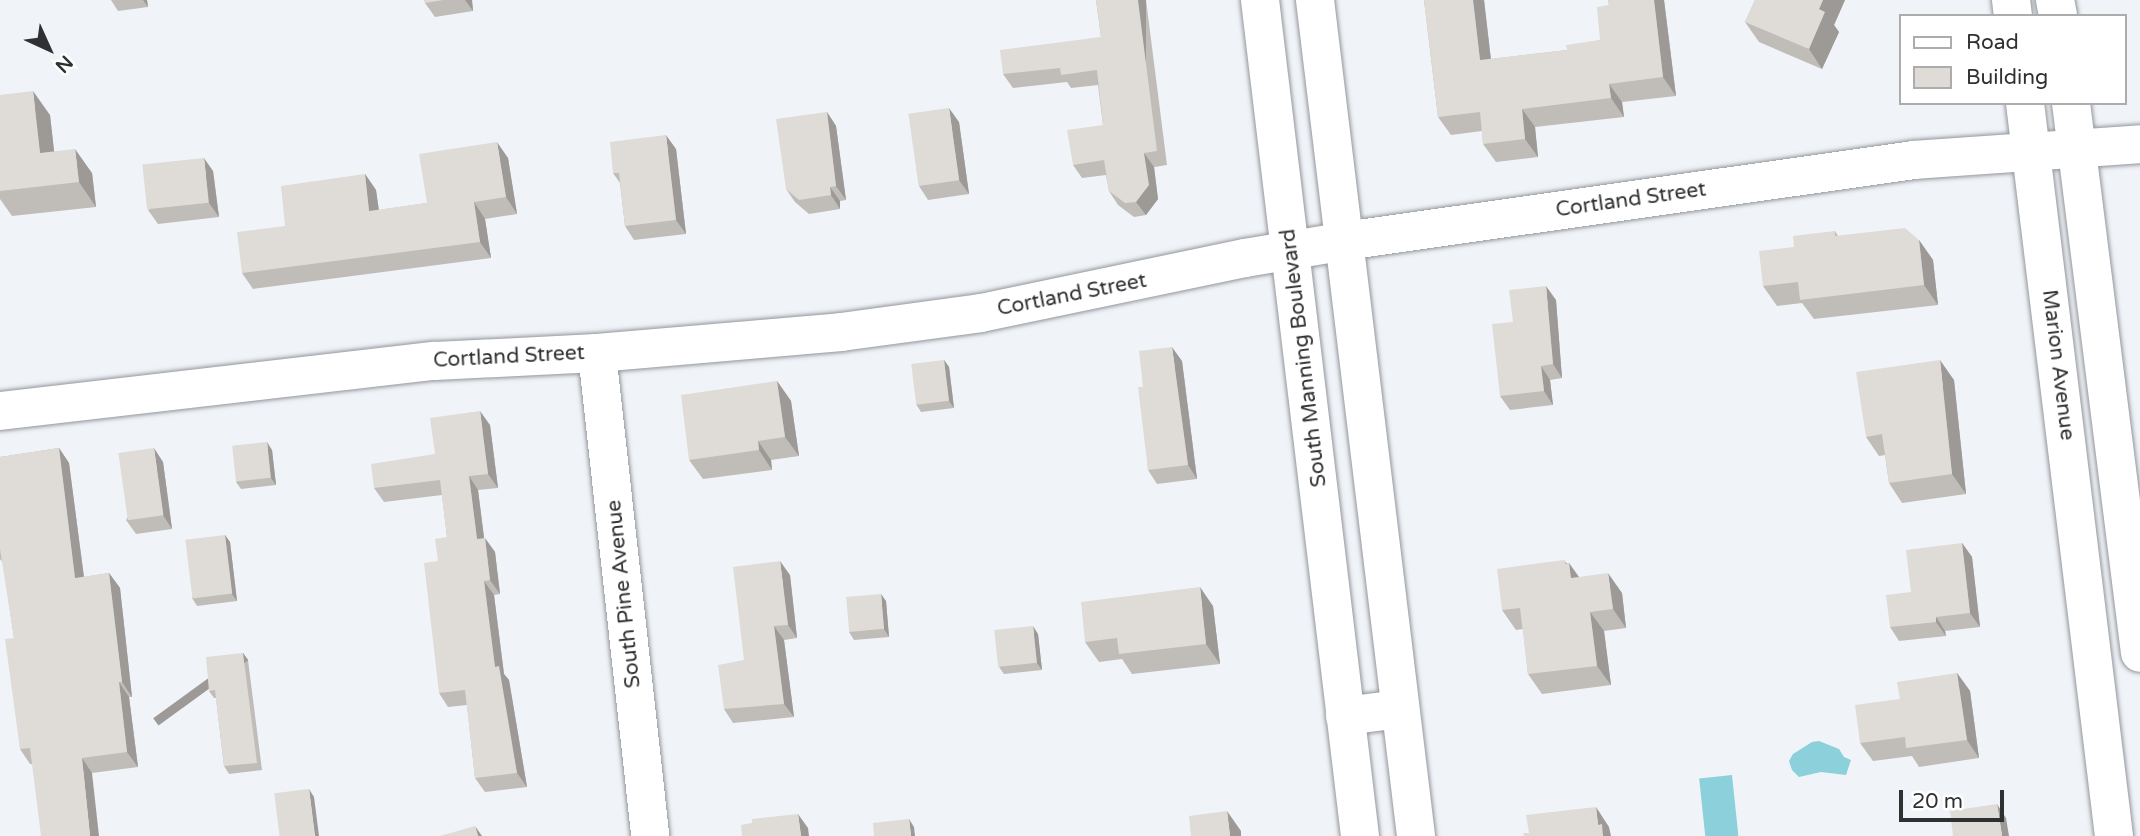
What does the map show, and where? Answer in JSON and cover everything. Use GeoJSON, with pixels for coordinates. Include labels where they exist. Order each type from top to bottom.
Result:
{"type":"FeatureCollection","features":[{"type":"Feature","properties":{"kind":"street","name":"South Manning Boulevard"},"geometry":{"type":"LineString","coordinates":[[1260,0],[1360,836]]}},
{"type":"Feature","properties":{"kind":"street"},"geometry":{"type":"LineString","coordinates":[[1315,0],[1416,836]]}},
{"type":"Feature","properties":{"kind":"street","name":"Marion Avenue"},"geometry":{"type":"LineString","coordinates":[[2025,105],[2114,836]]}},
{"type":"Feature","properties":{"kind":"street"},"geometry":{"type":"LineString","coordinates":[[2071,105],[2138,639],[2090,627]]}},
{"type":"Feature","properties":{"kind":"street","name":"Cortland Street"},"geometry":{"type":"LineString","coordinates":[[0,411],[407,363],[597,353],[828,333],[981,313],[1345,241],[1914,160],[2140,144]]}},
{"type":"Feature","properties":{"kind":"street","name":"South Pine Avenue"},"geometry":{"type":"LineString","coordinates":[[597,353],[650,836]]}},
{"type":"Feature","properties":{"kind":"street"},"geometry":{"type":"LineString","coordinates":[[1345,716],[1400,709]]}},
{"type":"Feature","properties":{"kind":"water"},"geometry":{"type":"Polygon","coordinates":[[[1819,741],[1839,749],[1844,757],[1851,760],[1846,775],[1821,772],[1799,777],[1792,770],[1789,761],[1793,754],[1812,742],[1819,741]]]}},
{"type":"Feature","properties":{"kind":"water"},"geometry":{"type":"Polygon","coordinates":[[[1732,775],[1738,836],[1705,836],[1699,778],[1732,775]]]}},
{"type":"Feature","properties":{"kind":"building"},"geometry":{"type":"Polygon","coordinates":[[[1096,0],[1138,0],[1157,151],[1144,153],[1149,185],[1136,202],[1125,203],[1109,191],[1104,160],[1073,165],[1067,130],[1103,125],[1097,70],[1061,75],[1060,68],[1003,74],[1000,50],[1101,37],[1096,0]]]}},
{"type":"Feature","properties":{"kind":"building"},"geometry":{"type":"Polygon","coordinates":[[[1424,0],[1473,0],[1480,60],[1567,50],[1566,45],[1600,40],[1597,7],[1609,5],[1608,0],[1654,0],[1663,77],[1609,84],[1611,98],[1522,109],[1525,139],[1483,144],[1480,112],[1438,117],[1424,0]]]}},
{"type":"Feature","properties":{"kind":"building"},"geometry":{"type":"Polygon","coordinates":[[[1755,0],[1823,0],[1819,9],[1825,12],[1809,49],[1745,22],[1755,0]]]}},
{"type":"Feature","properties":{"kind":"building"},"geometry":{"type":"Polygon","coordinates":[[[33,91],[40,153],[75,149],[79,182],[0,191],[0,95],[33,91]]]}},
{"type":"Feature","properties":{"kind":"building"},"geometry":{"type":"Polygon","coordinates":[[[949,108],[959,180],[919,186],[908,114],[949,108]]]}},
{"type":"Feature","properties":{"kind":"building"},"geometry":{"type":"Polygon","coordinates":[[[827,112],[836,186],[830,187],[831,195],[799,200],[786,189],[776,119],[827,112]]]}},
{"type":"Feature","properties":{"kind":"building"},"geometry":{"type":"Polygon","coordinates":[[[666,135],[676,220],[625,226],[619,173],[613,173],[610,142],[666,135]]]}},
{"type":"Feature","properties":{"kind":"building"},"geometry":{"type":"Polygon","coordinates":[[[497,142],[506,197],[474,202],[480,242],[242,273],[237,232],[285,226],[281,186],[365,174],[369,211],[427,203],[419,154],[497,142]]]}},
{"type":"Feature","properties":{"kind":"building"},"geometry":{"type":"Polygon","coordinates":[[[204,158],[209,203],[147,209],[142,164],[204,158]]]}},
{"type":"Feature","properties":{"kind":"building"},"geometry":{"type":"Polygon","coordinates":[[[1905,228],[1919,240],[1924,285],[1800,300],[1798,282],[1763,286],[1759,251],[1794,247],[1793,236],[1835,231],[1835,236],[1905,228]]]}},
{"type":"Feature","properties":{"kind":"building"},"geometry":{"type":"Polygon","coordinates":[[[1546,286],[1553,364],[1541,366],[1544,391],[1500,396],[1492,324],[1513,322],[1509,290],[1546,286]]]}},
{"type":"Feature","properties":{"kind":"building"},"geometry":{"type":"Polygon","coordinates":[[[1172,347],[1188,465],[1148,470],[1138,387],[1143,387],[1139,351],[1172,347]]]}},
{"type":"Feature","properties":{"kind":"building"},"geometry":{"type":"Polygon","coordinates":[[[944,360],[949,401],[916,405],[911,364],[944,360]]]}},
{"type":"Feature","properties":{"kind":"building"},"geometry":{"type":"Polygon","coordinates":[[[1940,360],[1952,474],[1889,483],[1882,434],[1866,437],[1856,372],[1940,360]]]}},
{"type":"Feature","properties":{"kind":"building"},"geometry":{"type":"Polygon","coordinates":[[[777,381],[785,437],[758,441],[759,450],[689,460],[681,395],[777,381]]]}},
{"type":"Feature","properties":{"kind":"building"},"geometry":{"type":"Polygon","coordinates":[[[480,411],[488,474],[469,476],[477,539],[485,538],[490,580],[484,581],[495,667],[499,666],[517,773],[475,778],[465,690],[439,693],[424,563],[438,561],[435,539],[447,537],[440,480],[374,488],[371,464],[435,454],[430,418],[480,411]]]}},
{"type":"Feature","properties":{"kind":"building"},"geometry":{"type":"Polygon","coordinates":[[[267,442],[271,478],[236,481],[232,446],[267,442]]]}},
{"type":"Feature","properties":{"kind":"building"},"geometry":{"type":"Polygon","coordinates":[[[59,448],[75,578],[109,573],[122,682],[119,682],[127,752],[82,758],[90,836],[41,836],[30,748],[20,749],[5,639],[14,638],[0,549],[0,457],[59,448]]]}},
{"type":"Feature","properties":{"kind":"building"},"geometry":{"type":"Polygon","coordinates":[[[154,448],[163,515],[128,520],[118,453],[154,448]]]}},
{"type":"Feature","properties":{"kind":"building"},"geometry":{"type":"Polygon","coordinates":[[[225,535],[232,594],[192,598],[185,540],[225,535]]]}},
{"type":"Feature","properties":{"kind":"building"},"geometry":{"type":"Polygon","coordinates":[[[1962,543],[1970,613],[1936,617],[1936,622],[1890,627],[1886,595],[1911,592],[1906,550],[1962,543]]]}},
{"type":"Feature","properties":{"kind":"building"},"geometry":{"type":"Polygon","coordinates":[[[1564,560],[1565,564],[1569,563],[1571,578],[1608,573],[1613,609],[1590,612],[1597,666],[1528,674],[1520,608],[1502,610],[1497,569],[1564,560]]]}},
{"type":"Feature","properties":{"kind":"building"},"geometry":{"type":"Polygon","coordinates":[[[780,561],[788,625],[774,626],[784,704],[724,709],[718,665],[744,660],[733,567],[780,561]]]}},
{"type":"Feature","properties":{"kind":"building"},"geometry":{"type":"Polygon","coordinates":[[[1200,587],[1206,644],[1119,654],[1117,638],[1085,642],[1081,602],[1200,587]]]}},
{"type":"Feature","properties":{"kind":"building"},"geometry":{"type":"Polygon","coordinates":[[[881,594],[884,629],[849,632],[846,597],[881,594]]]}},
{"type":"Feature","properties":{"kind":"building"},"geometry":{"type":"Polygon","coordinates":[[[1033,626],[1037,663],[998,667],[994,630],[1033,626]]]}},
{"type":"Feature","properties":{"kind":"building"},"geometry":{"type":"Polygon","coordinates":[[[243,653],[257,763],[224,766],[215,690],[209,691],[206,657],[243,653]]]}},
{"type":"Feature","properties":{"kind":"building"},"geometry":{"type":"Polygon","coordinates":[[[1957,673],[1967,740],[1906,748],[1905,737],[1860,743],[1855,705],[1900,699],[1897,682],[1957,673]]]}},
{"type":"Feature","properties":{"kind":"building"},"geometry":{"type":"Polygon","coordinates":[[[309,789],[315,836],[280,836],[274,793],[309,789]]]}},
{"type":"Feature","properties":{"kind":"building"},"geometry":{"type":"Polygon","coordinates":[[[1997,804],[2002,836],[1953,836],[1950,811],[1997,804]]]}},
{"type":"Feature","properties":{"kind":"building"},"geometry":{"type":"Polygon","coordinates":[[[1596,807],[1598,825],[1602,824],[1603,836],[1524,836],[1523,833],[1529,833],[1526,815],[1596,807]]]}},
{"type":"Feature","properties":{"kind":"building"},"geometry":{"type":"Polygon","coordinates":[[[1227,811],[1230,836],[1191,836],[1189,816],[1227,811]]]}},
{"type":"Feature","properties":{"kind":"building"},"geometry":{"type":"Polygon","coordinates":[[[798,814],[801,836],[742,836],[741,825],[752,823],[752,819],[798,814]]]}},
{"type":"Feature","properties":{"kind":"building"},"geometry":{"type":"Polygon","coordinates":[[[909,819],[911,836],[874,836],[873,823],[909,819]]]}},
{"type":"Feature","properties":{"kind":"building"},"geometry":{"type":"Polygon","coordinates":[[[475,826],[478,836],[440,836],[475,826]]]}}]}
